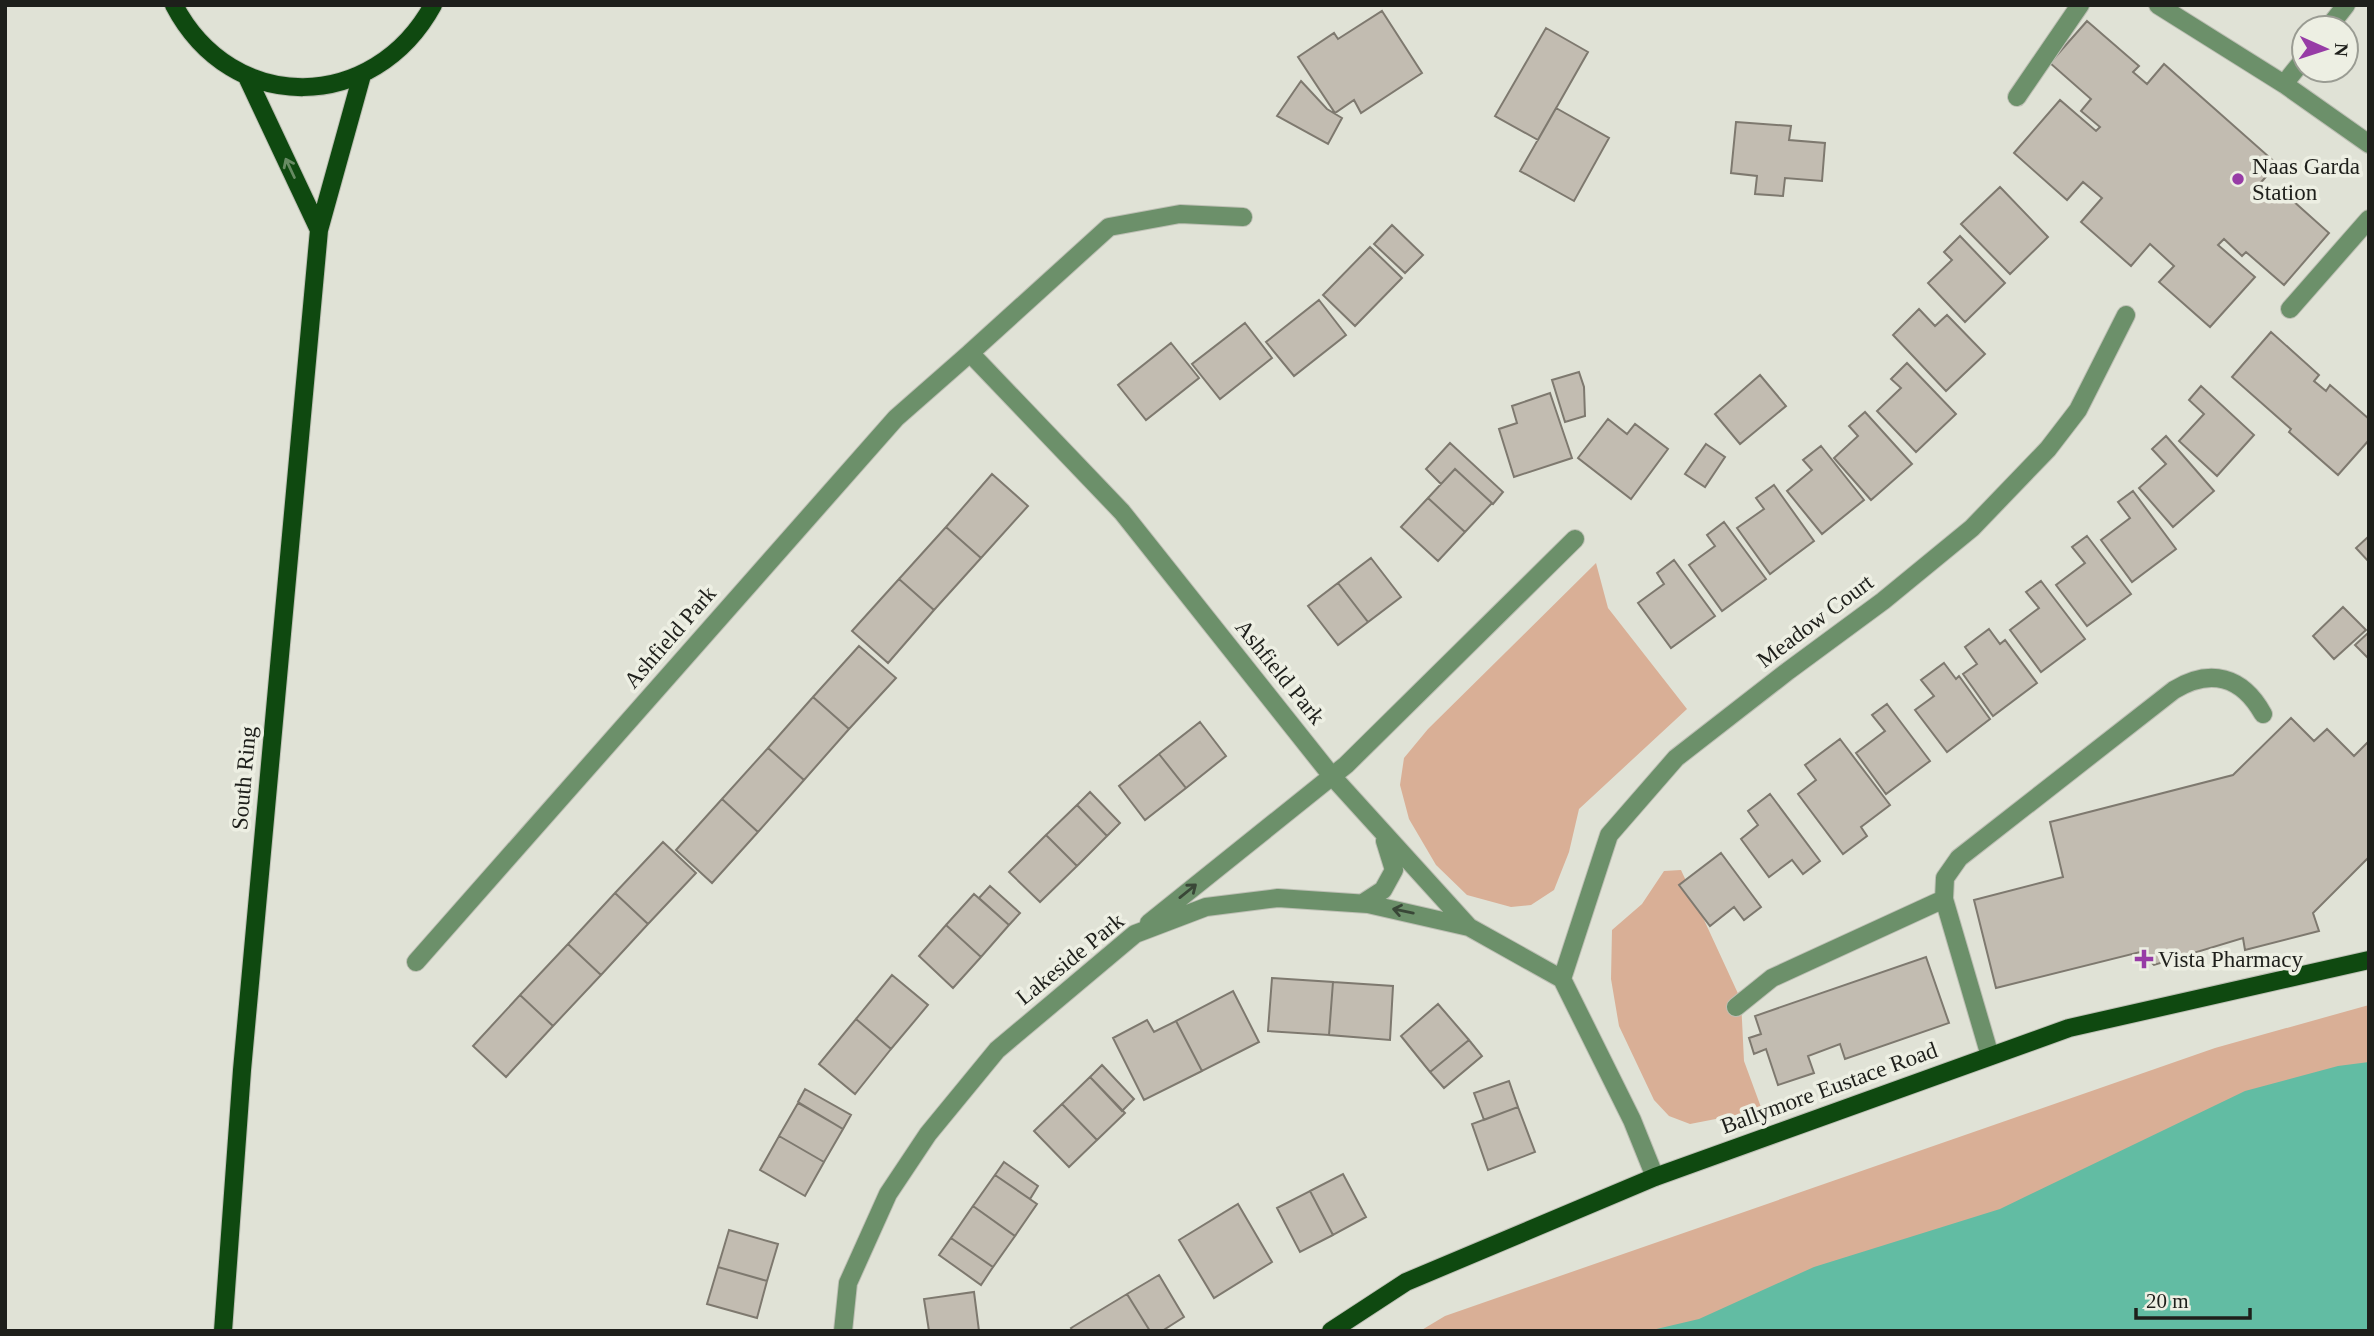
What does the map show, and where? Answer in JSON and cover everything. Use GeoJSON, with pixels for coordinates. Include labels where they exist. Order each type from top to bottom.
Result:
{"type":"FeatureCollection","features":[{"type":"Feature","properties":{"kind":"main road"},"geometry":{"type":"LineString","coordinates":[[174,5],[186,27],[213,56],[247,77],[285,87],[324,86],[362,75],[391,58],[415,35],[434,6]]}},
{"type":"Feature","properties":{"kind":"main road","name":"South Ring"},"geometry":{"type":"LineString","coordinates":[[223,1331],[242,1070],[319,230],[362,75]]}},
{"type":"Feature","properties":{"kind":"main road"},"geometry":{"type":"LineString","coordinates":[[247,77],[319,230]]}},
{"type":"Feature","properties":{"kind":"main road","name":"Ballymore Eustace Road"},"geometry":{"type":"LineString","coordinates":[[1331,1331],[1406,1282],[1655,1177],[1990,1056],[2069,1028],[2369,960]]}},
{"type":"Feature","properties":{"kind":"street"},"geometry":{"type":"LineString","coordinates":[[2017,97],[2080,5]]}},
{"type":"Feature","properties":{"kind":"street"},"geometry":{"type":"LineString","coordinates":[[2158,5],[2284,84],[2369,144]]}},
{"type":"Feature","properties":{"kind":"street"},"geometry":{"type":"LineString","coordinates":[[2284,84],[2290,76]]}},
{"type":"Feature","properties":{"kind":"street","name":"Ashfield Park"},"geometry":{"type":"LineString","coordinates":[[416,962],[896,418],[1109,227],[1180,214],[1242,218]]}},
{"type":"Feature","properties":{"kind":"street"},"geometry":{"type":"LineString","coordinates":[[2290,309],[2369,219]]}},
{"type":"Feature","properties":{"kind":"street","name":"Meadow Court"},"geometry":{"type":"LineString","coordinates":[[1562,979],[1609,835],[1676,758],[1882,601],[1972,528],[2048,449],[2078,410],[2126,315]]}},
{"type":"Feature","properties":{"kind":"street","name":"Ashfield Park"},"geometry":{"type":"LineString","coordinates":[[970,353],[1122,512],[1331,775],[1469,928]]}},
{"type":"Feature","properties":{"kind":"street"},"geometry":{"type":"LineString","coordinates":[[1136,934],[1346,765],[1575,539]]}},
{"type":"Feature","properties":{"kind":"street"},"geometry":{"type":"LineString","coordinates":[[1990,1056],[1944,899],[1945,878],[1959,858],[2191,679],[2213,676],[2233,683],[2257,703],[2263,714]]}},
{"type":"Feature","properties":{"kind":"street"},"geometry":{"type":"LineString","coordinates":[[1363,903],[1383,890],[1394,870],[1383,834]]}},
{"type":"Feature","properties":{"kind":"street","name":"Lakeside Park"},"geometry":{"type":"LineString","coordinates":[[843,1331],[848,1283],[888,1194],[928,1133],[998,1050],[1136,934],[1206,906],[1278,898],[1363,903],[1469,928],[1562,979]]}},
{"type":"Feature","properties":{"kind":"street"},"geometry":{"type":"LineString","coordinates":[[1736,1007],[1772,978],[1944,899]]}},
{"type":"Feature","properties":{"kind":"street"},"geometry":{"type":"LineString","coordinates":[[1562,979],[1632,1120],[1655,1177]]}},
{"type":"Feature","properties":{"kind":"shaded area"},"geometry":{"type":"Polygon","coordinates":[[[1596,563],[1608,608],[1687,709],[1579,809],[1569,852],[1554,890],[1531,905],[1511,907],[1467,895],[1436,865],[1409,819],[1400,785],[1404,758],[1428,729],[1596,563]]]}},
{"type":"Feature","properties":{"kind":"shaded area"},"geometry":{"type":"Polygon","coordinates":[[[1681,870],[1741,1000],[1744,1061],[1762,1110],[1690,1124],[1669,1116],[1654,1100],[1619,1026],[1611,979],[1612,930],[1642,904],[1664,871],[1681,870]]]}},
{"type":"Feature","properties":{"kind":"shaded area"},"geometry":{"type":"Polygon","coordinates":[[[2369,1005],[2369,1331],[1420,1331],[1445,1316],[2215,1048],[2369,1005]]]}},
{"type":"Feature","properties":{"kind":"shaded area"},"geometry":{"type":"Polygon","coordinates":[[[2369,1062],[2369,1331],[1648,1331],[1699,1319],[1814,1267],[2000,1209],[2245,1091],[2338,1066],[2369,1062]]]}},
{"type":"Feature","properties":{"kind":"building"},"geometry":{"type":"Polygon","coordinates":[[[1382,11],[1422,73],[1361,113],[1354,100],[1335,113],[1298,57],[1334,33],[1338,39],[1382,11]]]}},
{"type":"Feature","properties":{"kind":"building"},"geometry":{"type":"Polygon","coordinates":[[[2087,21],[2139,66],[2133,72],[2147,84],[2164,64],[2277,164],[2257,187],[2273,201],[2282,191],[2329,233],[2284,285],[2246,252],[2242,256],[2224,239],[2218,245],[2255,277],[2210,327],[2159,282],[2174,266],[2150,244],[2131,266],[2081,222],[2102,198],[2083,182],[2067,200],[2014,153],[2060,100],[2096,131],[2100,127],[2081,111],[2091,99],[2050,63],[2087,21]]]}},
{"type":"Feature","properties":{"kind":"building"},"geometry":{"type":"Polygon","coordinates":[[[1546,28],[1588,52],[1538,140],[1495,116],[1546,28]]]}},
{"type":"Feature","properties":{"kind":"building"},"geometry":{"type":"Polygon","coordinates":[[[1301,81],[1327,109],[1342,118],[1328,144],[1277,116],[1301,81]]]}},
{"type":"Feature","properties":{"kind":"building"},"geometry":{"type":"Polygon","coordinates":[[[1556,108],[1609,138],[1574,201],[1520,171],[1556,108]]]}},
{"type":"Feature","properties":{"kind":"building"},"geometry":{"type":"Polygon","coordinates":[[[1736,122],[1791,126],[1789,140],[1825,143],[1822,181],[1785,178],[1783,196],[1755,194],[1757,176],[1731,173],[1736,122]]]}},
{"type":"Feature","properties":{"kind":"building"},"geometry":{"type":"Polygon","coordinates":[[[2000,187],[2048,237],[2010,274],[1961,224],[2000,187]]]}},
{"type":"Feature","properties":{"kind":"building"},"geometry":{"type":"Polygon","coordinates":[[[1392,225],[1423,255],[1405,273],[1374,244],[1392,225]]]}},
{"type":"Feature","properties":{"kind":"building"},"geometry":{"type":"Polygon","coordinates":[[[1960,236],[2005,283],[1965,322],[1928,283],[1952,260],[1944,252],[1960,236]]]}},
{"type":"Feature","properties":{"kind":"building"},"geometry":{"type":"Polygon","coordinates":[[[1370,247],[1402,278],[1355,326],[1323,295],[1370,247]]]}},
{"type":"Feature","properties":{"kind":"building"},"geometry":{"type":"Polygon","coordinates":[[[1319,300],[1346,335],[1294,376],[1266,342],[1319,300]]]}},
{"type":"Feature","properties":{"kind":"building"},"geometry":{"type":"Polygon","coordinates":[[[1919,309],[1935,326],[1947,315],[1985,354],[1946,391],[1893,335],[1919,309]]]}},
{"type":"Feature","properties":{"kind":"building"},"geometry":{"type":"Polygon","coordinates":[[[1245,323],[1272,358],[1220,399],[1192,364],[1245,323]]]}},
{"type":"Feature","properties":{"kind":"building"},"geometry":{"type":"Polygon","coordinates":[[[2271,332],[2319,375],[2314,381],[2326,391],[2330,385],[2369,419],[2369,440],[2338,475],[2232,377],[2271,332]]]}},
{"type":"Feature","properties":{"kind":"building"},"geometry":{"type":"Polygon","coordinates":[[[1171,343],[1199,378],[1146,420],[1118,385],[1171,343]]]}},
{"type":"Feature","properties":{"kind":"building"},"geometry":{"type":"Polygon","coordinates":[[[1907,363],[1956,414],[1916,452],[1877,411],[1901,388],[1891,379],[1907,363]]]}},
{"type":"Feature","properties":{"kind":"building"},"geometry":{"type":"Polygon","coordinates":[[[1579,372],[1584,387],[1585,416],[1565,422],[1552,380],[1579,372]]]}},
{"type":"Feature","properties":{"kind":"building"},"geometry":{"type":"Polygon","coordinates":[[[1760,375],[1786,406],[1740,444],[1715,414],[1760,375]]]}},
{"type":"Feature","properties":{"kind":"building"},"geometry":{"type":"Polygon","coordinates":[[[2201,386],[2254,435],[2217,476],[2179,441],[2204,414],[2189,400],[2201,386]]]}},
{"type":"Feature","properties":{"kind":"building"},"geometry":{"type":"Polygon","coordinates":[[[1550,393],[1572,458],[1514,477],[1499,429],[1517,423],[1512,406],[1550,393]]]}},
{"type":"Feature","properties":{"kind":"building"},"geometry":{"type":"Polygon","coordinates":[[[1865,412],[1912,464],[1871,500],[1834,458],[1858,436],[1849,426],[1865,412]]]}},
{"type":"Feature","properties":{"kind":"building"},"geometry":{"type":"Polygon","coordinates":[[[1608,419],[1627,434],[1635,424],[1668,449],[1631,499],[1578,458],[1608,419]]]}},
{"type":"Feature","properties":{"kind":"building"},"geometry":{"type":"Polygon","coordinates":[[[2166,436],[2214,491],[2173,527],[2139,488],[2166,464],[2152,449],[2166,436]]]}},
{"type":"Feature","properties":{"kind":"building"},"geometry":{"type":"Polygon","coordinates":[[[1450,443],[1503,492],[1493,504],[1455,469],[1441,484],[1426,469],[1450,443]]]}},
{"type":"Feature","properties":{"kind":"building"},"geometry":{"type":"Polygon","coordinates":[[[1706,444],[1725,457],[1705,487],[1685,474],[1706,444]]]}},
{"type":"Feature","properties":{"kind":"building"},"geometry":{"type":"Polygon","coordinates":[[[1821,446],[1864,500],[1822,534],[1787,491],[1812,470],[1803,460],[1821,446]]]}},
{"type":"Feature","properties":{"kind":"building"},"geometry":{"type":"Polygon","coordinates":[[[1455,469],[1492,503],[1465,532],[1428,498],[1455,469]]]}},
{"type":"Feature","properties":{"kind":"building"},"geometry":{"type":"Polygon","coordinates":[[[992,474],[1028,506],[981,558],[946,527],[992,474]]]}},
{"type":"Feature","properties":{"kind":"building"},"geometry":{"type":"Polygon","coordinates":[[[1774,485],[1814,541],[1770,574],[1737,528],[1764,509],[1756,498],[1774,485]]]}},
{"type":"Feature","properties":{"kind":"building"},"geometry":{"type":"Polygon","coordinates":[[[2133,491],[2176,549],[2132,582],[2101,540],[2130,518],[2118,502],[2133,491]]]}},
{"type":"Feature","properties":{"kind":"building"},"geometry":{"type":"Polygon","coordinates":[[[1428,498],[1465,532],[1438,561],[1401,527],[1428,498]]]}},
{"type":"Feature","properties":{"kind":"building"},"geometry":{"type":"Polygon","coordinates":[[[1724,522],[1766,579],[1722,611],[1689,565],[1715,546],[1707,535],[1724,522]]]}},
{"type":"Feature","properties":{"kind":"building"},"geometry":{"type":"Polygon","coordinates":[[[946,527],[981,558],[934,610],[899,579],[946,527]]]}},
{"type":"Feature","properties":{"kind":"building"},"geometry":{"type":"Polygon","coordinates":[[[2087,536],[2131,594],[2087,626],[2056,585],[2085,563],[2072,547],[2087,536]]]}},
{"type":"Feature","properties":{"kind":"building"},"geometry":{"type":"Polygon","coordinates":[[[2369,536],[2369,562],[2356,548],[2369,536]]]}},
{"type":"Feature","properties":{"kind":"building"},"geometry":{"type":"Polygon","coordinates":[[[1371,558],[1401,597],[1368,622],[1338,583],[1371,558]]]}},
{"type":"Feature","properties":{"kind":"building"},"geometry":{"type":"Polygon","coordinates":[[[1674,560],[1715,616],[1671,648],[1638,603],[1664,584],[1657,573],[1674,560]]]}},
{"type":"Feature","properties":{"kind":"building"},"geometry":{"type":"Polygon","coordinates":[[[899,579],[934,610],[888,663],[852,631],[899,579]]]}},
{"type":"Feature","properties":{"kind":"building"},"geometry":{"type":"Polygon","coordinates":[[[2041,581],[2085,639],[2041,672],[2010,630],[2039,608],[2026,592],[2041,581]]]}},
{"type":"Feature","properties":{"kind":"building"},"geometry":{"type":"Polygon","coordinates":[[[1338,583],[1368,622],[1338,645],[1308,606],[1338,583]]]}},
{"type":"Feature","properties":{"kind":"building"},"geometry":{"type":"Polygon","coordinates":[[[2343,607],[2366,630],[2334,659],[2313,636],[2343,607]]]}},
{"type":"Feature","properties":{"kind":"building"},"geometry":{"type":"Polygon","coordinates":[[[1989,629],[2000,644],[2005,640],[2037,683],[1993,716],[1963,674],[1977,664],[1965,647],[1989,629]]]}},
{"type":"Feature","properties":{"kind":"building"},"geometry":{"type":"Polygon","coordinates":[[[2369,632],[2369,659],[2355,645],[2369,632]]]}},
{"type":"Feature","properties":{"kind":"building"},"geometry":{"type":"Polygon","coordinates":[[[859,646],[896,678],[849,729],[813,697],[859,646]]]}},
{"type":"Feature","properties":{"kind":"building"},"geometry":{"type":"Polygon","coordinates":[[[1944,663],[1956,679],[1959,676],[1990,719],[1947,752],[1915,710],[1934,696],[1921,680],[1944,663]]]}},
{"type":"Feature","properties":{"kind":"building"},"geometry":{"type":"Polygon","coordinates":[[[813,697],[849,729],[804,780],[768,748],[813,697]]]}},
{"type":"Feature","properties":{"kind":"building"},"geometry":{"type":"Polygon","coordinates":[[[1887,704],[1930,761],[1886,794],[1856,753],[1885,731],[1872,715],[1887,704]]]}},
{"type":"Feature","properties":{"kind":"building"},"geometry":{"type":"Polygon","coordinates":[[[2291,718],[2314,741],[2327,729],[2354,756],[2369,741],[2369,857],[2313,913],[2319,931],[2245,950],[2243,938],[2154,965],[2140,952],[1996,988],[1974,900],[2063,877],[2050,822],[2233,775],[2291,718]]]}},
{"type":"Feature","properties":{"kind":"building"},"geometry":{"type":"Polygon","coordinates":[[[1200,722],[1226,756],[1186,788],[1159,754],[1200,722]]]}},
{"type":"Feature","properties":{"kind":"building"},"geometry":{"type":"Polygon","coordinates":[[[1840,739],[1890,805],[1861,827],[1867,836],[1843,854],[1798,794],[1816,780],[1805,765],[1840,739]]]}},
{"type":"Feature","properties":{"kind":"building"},"geometry":{"type":"Polygon","coordinates":[[[768,748],[804,780],[758,832],[722,799],[768,748]]]}},
{"type":"Feature","properties":{"kind":"building"},"geometry":{"type":"Polygon","coordinates":[[[1159,754],[1186,788],[1145,820],[1119,786],[1159,754]]]}},
{"type":"Feature","properties":{"kind":"building"},"geometry":{"type":"Polygon","coordinates":[[[1090,792],[1120,823],[1107,836],[1077,805],[1090,792]]]}},
{"type":"Feature","properties":{"kind":"building"},"geometry":{"type":"Polygon","coordinates":[[[1770,794],[1820,861],[1803,874],[1792,860],[1769,877],[1741,839],[1758,825],[1748,811],[1770,794]]]}},
{"type":"Feature","properties":{"kind":"building"},"geometry":{"type":"Polygon","coordinates":[[[722,799],[758,832],[712,883],[676,850],[722,799]]]}},
{"type":"Feature","properties":{"kind":"building"},"geometry":{"type":"Polygon","coordinates":[[[1077,805],[1107,836],[1077,866],[1046,835],[1077,805]]]}},
{"type":"Feature","properties":{"kind":"building"},"geometry":{"type":"Polygon","coordinates":[[[1046,835],[1077,866],[1040,902],[1009,872],[1046,835]]]}},
{"type":"Feature","properties":{"kind":"building"},"geometry":{"type":"Polygon","coordinates":[[[663,842],[696,873],[648,924],[615,893],[663,842]]]}},
{"type":"Feature","properties":{"kind":"building"},"geometry":{"type":"Polygon","coordinates":[[[1721,853],[1761,907],[1744,920],[1734,907],[1710,926],[1679,885],[1721,853]]]}},
{"type":"Feature","properties":{"kind":"building"},"geometry":{"type":"Polygon","coordinates":[[[990,886],[1020,913],[1009,925],[979,898],[990,886]]]}},
{"type":"Feature","properties":{"kind":"building"},"geometry":{"type":"Polygon","coordinates":[[[615,893],[648,924],[601,975],[568,944],[615,893]]]}},
{"type":"Feature","properties":{"kind":"building"},"geometry":{"type":"Polygon","coordinates":[[[974,894],[1009,925],[981,957],[946,925],[974,894]]]}},
{"type":"Feature","properties":{"kind":"building"},"geometry":{"type":"Polygon","coordinates":[[[946,925],[981,957],[953,988],[919,956],[946,925]]]}},
{"type":"Feature","properties":{"kind":"building"},"geometry":{"type":"Polygon","coordinates":[[[568,944],[601,975],[553,1026],[520,995],[568,944]]]}},
{"type":"Feature","properties":{"kind":"building"},"geometry":{"type":"Polygon","coordinates":[[[1926,957],[1949,1023],[1845,1059],[1840,1044],[1808,1056],[1814,1073],[1778,1085],[1766,1049],[1754,1054],[1749,1038],[1761,1034],[1755,1016],[1926,957]]]}},
{"type":"Feature","properties":{"kind":"building"},"geometry":{"type":"Polygon","coordinates":[[[892,975],[928,1005],[891,1049],[856,1019],[892,975]]]}},
{"type":"Feature","properties":{"kind":"building"},"geometry":{"type":"Polygon","coordinates":[[[1272,978],[1333,982],[1329,1035],[1268,1031],[1272,978]]]}},
{"type":"Feature","properties":{"kind":"building"},"geometry":{"type":"Polygon","coordinates":[[[1333,982],[1393,986],[1390,1040],[1329,1035],[1333,982]]]}},
{"type":"Feature","properties":{"kind":"building"},"geometry":{"type":"Polygon","coordinates":[[[1233,991],[1259,1042],[1202,1071],[1176,1021],[1233,991]]]}},
{"type":"Feature","properties":{"kind":"building"},"geometry":{"type":"Polygon","coordinates":[[[520,995],[553,1026],[506,1077],[473,1046],[520,995]]]}},
{"type":"Feature","properties":{"kind":"building"},"geometry":{"type":"Polygon","coordinates":[[[1438,1004],[1469,1040],[1430,1072],[1401,1036],[1438,1004]]]}},
{"type":"Feature","properties":{"kind":"building"},"geometry":{"type":"Polygon","coordinates":[[[856,1019],[891,1049],[855,1094],[819,1064],[856,1019]]]}},
{"type":"Feature","properties":{"kind":"building"},"geometry":{"type":"Polygon","coordinates":[[[1147,1020],[1154,1032],[1176,1021],[1202,1071],[1144,1100],[1113,1038],[1147,1020]]]}},
{"type":"Feature","properties":{"kind":"building"},"geometry":{"type":"Polygon","coordinates":[[[1469,1040],[1482,1056],[1444,1088],[1430,1072],[1469,1040]]]}},
{"type":"Feature","properties":{"kind":"building"},"geometry":{"type":"Polygon","coordinates":[[[1102,1065],[1134,1099],[1122,1111],[1090,1077],[1102,1065]]]}},
{"type":"Feature","properties":{"kind":"building"},"geometry":{"type":"Polygon","coordinates":[[[1090,1077],[1125,1113],[1097,1140],[1062,1104],[1090,1077]]]}},
{"type":"Feature","properties":{"kind":"building"},"geometry":{"type":"Polygon","coordinates":[[[1509,1081],[1518,1107],[1484,1120],[1474,1093],[1509,1081]]]}},
{"type":"Feature","properties":{"kind":"building"},"geometry":{"type":"Polygon","coordinates":[[[805,1089],[851,1115],[843,1129],[798,1102],[805,1089]]]}},
{"type":"Feature","properties":{"kind":"building"},"geometry":{"type":"Polygon","coordinates":[[[798,1103],[843,1129],[824,1162],[779,1136],[798,1103]]]}},
{"type":"Feature","properties":{"kind":"building"},"geometry":{"type":"Polygon","coordinates":[[[1062,1104],[1097,1140],[1069,1167],[1034,1131],[1062,1104]]]}},
{"type":"Feature","properties":{"kind":"building"},"geometry":{"type":"Polygon","coordinates":[[[1518,1107],[1535,1152],[1488,1170],[1472,1124],[1518,1107]]]}},
{"type":"Feature","properties":{"kind":"building"},"geometry":{"type":"Polygon","coordinates":[[[779,1136],[824,1162],[805,1196],[760,1170],[779,1136]]]}},
{"type":"Feature","properties":{"kind":"building"},"geometry":{"type":"Polygon","coordinates":[[[1004,1162],[1038,1186],[1030,1199],[995,1175],[1004,1162]]]}},
{"type":"Feature","properties":{"kind":"building"},"geometry":{"type":"Polygon","coordinates":[[[1343,1174],[1366,1217],[1333,1235],[1310,1191],[1343,1174]]]}},
{"type":"Feature","properties":{"kind":"building"},"geometry":{"type":"Polygon","coordinates":[[[995,1175],[1037,1204],[1015,1236],[973,1206],[995,1175]]]}},
{"type":"Feature","properties":{"kind":"building"},"geometry":{"type":"Polygon","coordinates":[[[1310,1191],[1333,1235],[1300,1252],[1277,1208],[1310,1191]]]}},
{"type":"Feature","properties":{"kind":"building"},"geometry":{"type":"Polygon","coordinates":[[[1238,1204],[1272,1262],[1214,1298],[1179,1240],[1238,1204]]]}},
{"type":"Feature","properties":{"kind":"building"},"geometry":{"type":"Polygon","coordinates":[[[973,1206],[1015,1236],[993,1267],[951,1238],[973,1206]]]}},
{"type":"Feature","properties":{"kind":"building"},"geometry":{"type":"Polygon","coordinates":[[[729,1230],[778,1244],[767,1281],[718,1267],[729,1230]]]}},
{"type":"Feature","properties":{"kind":"building"},"geometry":{"type":"Polygon","coordinates":[[[951,1238],[993,1267],[981,1285],[939,1255],[951,1238]]]}},
{"type":"Feature","properties":{"kind":"building"},"geometry":{"type":"Polygon","coordinates":[[[718,1267],[767,1281],[757,1318],[707,1304],[718,1267]]]}},
{"type":"Feature","properties":{"kind":"building"},"geometry":{"type":"Polygon","coordinates":[[[1159,1275],[1184,1317],[1162,1331],[1150,1331],[1127,1294],[1159,1275]]]}},
{"type":"Feature","properties":{"kind":"building"},"geometry":{"type":"Polygon","coordinates":[[[974,1292],[979,1331],[929,1331],[924,1299],[974,1292]]]}},
{"type":"Feature","properties":{"kind":"building"},"geometry":{"type":"Polygon","coordinates":[[[1127,1294],[1150,1331],[1073,1331],[1071,1328],[1127,1294]]]}},
{"type":"Feature","properties":{"kind":"place","name":"Naas Garda Station"},"geometry":{"type":"Point","coordinates":[2238,179]}},
{"type":"Feature","properties":{"kind":"place","name":"Vista Pharmacy"},"geometry":{"type":"Point","coordinates":[2144,959]}}]}
